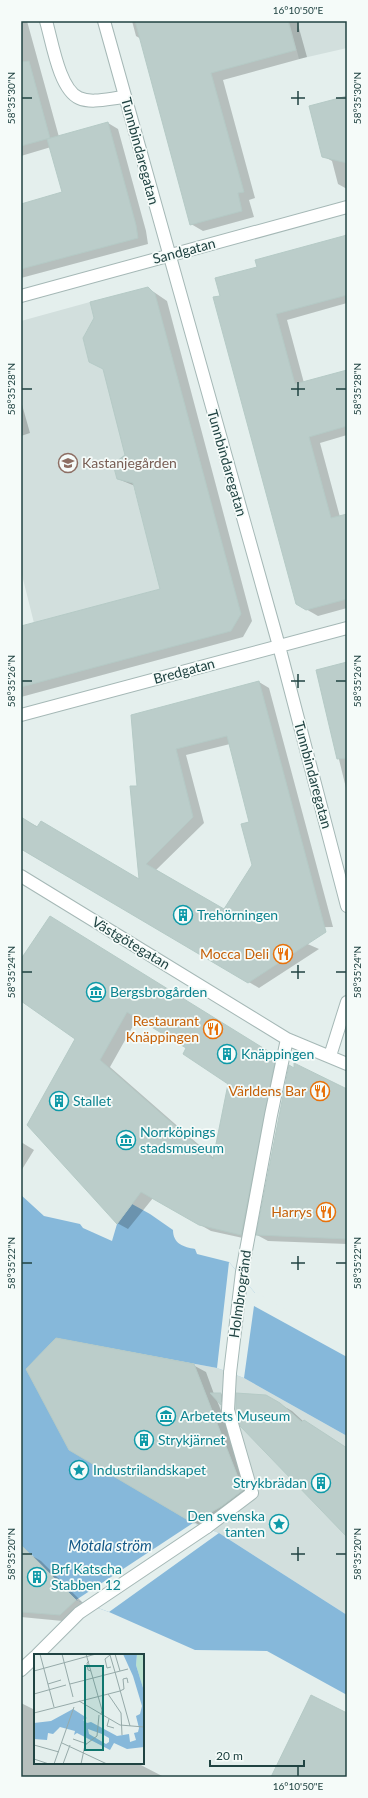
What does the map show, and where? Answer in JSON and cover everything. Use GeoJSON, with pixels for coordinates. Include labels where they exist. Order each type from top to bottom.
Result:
{"type":"FeatureCollection","features":[{"type":"Feature","properties":{"kind":"street"},"geometry":{"type":"LineString","coordinates":[[46,21],[61,79],[78,98],[90,101],[125,97]]}},
{"type":"Feature","properties":{"kind":"street","name":"Tunnbindaregatan"},"geometry":{"type":"LineString","coordinates":[[104,21],[168,255],[279,646],[347,906]]}},
{"type":"Feature","properties":{"kind":"street","name":"Sandgatan"},"geometry":{"type":"LineString","coordinates":[[21,296],[347,207]]}},
{"type":"Feature","properties":{"kind":"street","name":"Bredgatan"},"geometry":{"type":"LineString","coordinates":[[21,715],[347,628]]}},
{"type":"Feature","properties":{"kind":"street","name":"Västgötegatan"},"geometry":{"type":"LineString","coordinates":[[21,876],[287,1039],[347,1064]]}},
{"type":"Feature","properties":{"kind":"street"},"geometry":{"type":"LineString","coordinates":[[330,1056],[347,1002]]}},
{"type":"Feature","properties":{"kind":"street","name":"Holmbrogränd"},"geometry":{"type":"LineString","coordinates":[[38,1654],[79,1613],[207,1527],[252,1493],[228,1410],[230,1373],[242,1272],[271,1115],[287,1039]]}},
{"type":"Feature","properties":{"kind":"shaded area"},"geometry":{"type":"Polygon","coordinates":[[[289,21],[347,21],[347,48],[299,59],[289,21]]]}},
{"type":"Feature","properties":{"kind":"shaded area","name":"Kastanjegården"},"geometry":{"type":"Polygon","coordinates":[[[90,302],[97,327],[87,330],[83,338],[89,362],[106,364],[126,458],[113,464],[117,479],[122,480],[131,478],[156,571],[174,585],[34,623],[21,571],[21,321],[90,302]]]}},
{"type":"Feature","properties":{"kind":"shaded area"},"geometry":{"type":"Polygon","coordinates":[[[56,1338],[217,1368],[244,1378],[347,1436],[347,1615],[219,1533],[193,1523],[69,1450],[26,1369],[56,1338]]]}},
{"type":"Feature","properties":{"kind":"water","name":"Motala ström"},"geometry":{"type":"Polygon","coordinates":[[[21,1195],[44,1216],[80,1224],[83,1228],[112,1241],[117,1224],[132,1204],[173,1230],[175,1239],[180,1244],[195,1249],[197,1254],[229,1262],[255,1293],[264,1300],[347,1344],[347,1436],[244,1378],[217,1368],[56,1338],[26,1369],[70,1450],[193,1523],[219,1533],[347,1615],[347,1695],[267,1651],[195,1650],[109,1612],[76,1600],[30,1553],[21,1553],[21,1195]]]}},
{"type":"Feature","properties":{"kind":"pier"},"geometry":{"type":"Polygon","coordinates":[[[229,1262],[255,1293],[256,1291],[265,1298],[347,1342],[347,1357],[254,1306],[244,1378],[217,1368],[229,1262]]]}},
{"type":"Feature","properties":{"kind":"pier"},"geometry":{"type":"Polygon","coordinates":[[[193,1523],[219,1533],[109,1612],[76,1600],[193,1523]]]}},
{"type":"Feature","properties":{"kind":"building"},"geometry":{"type":"Polygon","coordinates":[[[135,21],[288,21],[296,50],[211,73],[244,192],[238,193],[242,211],[190,225],[135,21]]]}},
{"type":"Feature","properties":{"kind":"building"},"geometry":{"type":"Polygon","coordinates":[[[29,61],[50,138],[21,146],[21,62],[29,61]]]}},
{"type":"Feature","properties":{"kind":"building"},"geometry":{"type":"Polygon","coordinates":[[[347,96],[347,163],[322,157],[309,106],[347,96]]]}},
{"type":"Feature","properties":{"kind":"building"},"geometry":{"type":"Polygon","coordinates":[[[108,122],[136,225],[138,238],[21,269],[21,204],[62,192],[47,139],[108,122]]]}},
{"type":"Feature","properties":{"kind":"building"},"geometry":{"type":"Polygon","coordinates":[[[347,235],[347,295],[276,314],[295,384],[347,370],[347,426],[309,437],[331,518],[347,514],[347,599],[306,610],[296,604],[213,297],[220,296],[215,278],[257,267],[255,260],[347,235]]]}},
{"type":"Feature","properties":{"kind":"building"},"geometry":{"type":"Polygon","coordinates":[[[148,287],[155,294],[241,614],[231,631],[21,687],[21,626],[160,589],[133,483],[117,479],[113,464],[125,455],[103,369],[89,362],[83,338],[94,318],[90,302],[148,287]]]}},
{"type":"Feature","properties":{"kind":"building"},"geometry":{"type":"Polygon","coordinates":[[[347,662],[347,758],[337,759],[316,670],[347,662]]]}},
{"type":"Feature","properties":{"kind":"building"},"geometry":{"type":"Polygon","coordinates":[[[259,681],[326,932],[248,983],[21,849],[21,817],[37,827],[41,821],[139,879],[130,786],[137,786],[131,715],[259,681]],[[227,736],[176,749],[193,817],[146,864],[224,909],[252,865],[241,824],[249,822],[227,736]]]}},
{"type":"Feature","properties":{"kind":"building"},"geometry":{"type":"Polygon","coordinates":[[[50,916],[276,1056],[241,1235],[199,1225],[141,1192],[117,1224],[27,1125],[75,1039],[21,1001],[21,959],[50,916]],[[127,1012],[100,1060],[213,1159],[228,1084],[183,1054],[186,1048],[127,1012]]]}},
{"type":"Feature","properties":{"kind":"building"},"geometry":{"type":"Polygon","coordinates":[[[294,1063],[347,1089],[347,1239],[256,1235],[289,1065],[294,1068],[294,1063]]]}},
{"type":"Feature","properties":{"kind":"building","name":"Strykjärnet"},"geometry":{"type":"Polygon","coordinates":[[[56,1338],[194,1364],[243,1490],[222,1506],[193,1523],[69,1450],[26,1369],[56,1338]]]}},
{"type":"Feature","properties":{"kind":"building"},"geometry":{"type":"Polygon","coordinates":[[[210,1393],[221,1393],[221,1405],[210,1393]]]}},
{"type":"Feature","properties":{"kind":"building","name":"Strykbrädan"},"geometry":{"type":"Polygon","coordinates":[[[236,1393],[266,1395],[280,1403],[302,1422],[304,1420],[347,1448],[347,1537],[240,1426],[236,1409],[236,1393]]]}},
{"type":"Feature","properties":{"kind":"building","name":"Brf Katscha Stabben 12"},"geometry":{"type":"Polygon","coordinates":[[[21,1545],[76,1600],[60,1615],[21,1612],[21,1545]]]}},
{"type":"Feature","properties":{"kind":"building"},"geometry":{"type":"Polygon","coordinates":[[[311,1695],[347,1713],[347,1777],[271,1777],[311,1695]]]}},
{"type":"Feature","properties":{"kind":"place","name":"Kastanjegården"},"geometry":{"type":"Point","coordinates":[68,463]}},
{"type":"Feature","properties":{"kind":"place","name":"Trehörningen"},"geometry":{"type":"Point","coordinates":[183,915]}},
{"type":"Feature","properties":{"kind":"place","name":"Mocca Deli"},"geometry":{"type":"Point","coordinates":[283,954]}},
{"type":"Feature","properties":{"kind":"place","name":"Bergsbrogården"},"geometry":{"type":"Point","coordinates":[96,992]}},
{"type":"Feature","properties":{"kind":"place","name":"Restaurant Knäppingen"},"geometry":{"type":"Point","coordinates":[213,1029]}},
{"type":"Feature","properties":{"kind":"place","name":"Knäppingen"},"geometry":{"type":"Point","coordinates":[227,1054]}},
{"type":"Feature","properties":{"kind":"place","name":"Världens Bar"},"geometry":{"type":"Point","coordinates":[320,1091]}},
{"type":"Feature","properties":{"kind":"place","name":"Stallet"},"geometry":{"type":"Point","coordinates":[59,1101]}},
{"type":"Feature","properties":{"kind":"place","name":"Norrköpings stadsmuseum"},"geometry":{"type":"Point","coordinates":[126,1140]}},
{"type":"Feature","properties":{"kind":"place","name":"Harrys"},"geometry":{"type":"Point","coordinates":[326,1212]}},
{"type":"Feature","properties":{"kind":"place","name":"Arbetets Museum"},"geometry":{"type":"Point","coordinates":[166,1416]}},
{"type":"Feature","properties":{"kind":"place","name":"Strykjärnet"},"geometry":{"type":"Point","coordinates":[144,1440]}},
{"type":"Feature","properties":{"kind":"place","name":"Industrilandskapet"},"geometry":{"type":"Point","coordinates":[79,1470]}},
{"type":"Feature","properties":{"kind":"place","name":"Strykbrädan"},"geometry":{"type":"Point","coordinates":[321,1483]}},
{"type":"Feature","properties":{"kind":"place","name":"Den svenska tanten"},"geometry":{"type":"Point","coordinates":[279,1524]}},
{"type":"Feature","properties":{"kind":"place","name":"Brf Katscha Stabben 12"},"geometry":{"type":"Point","coordinates":[37,1577]}}]}
